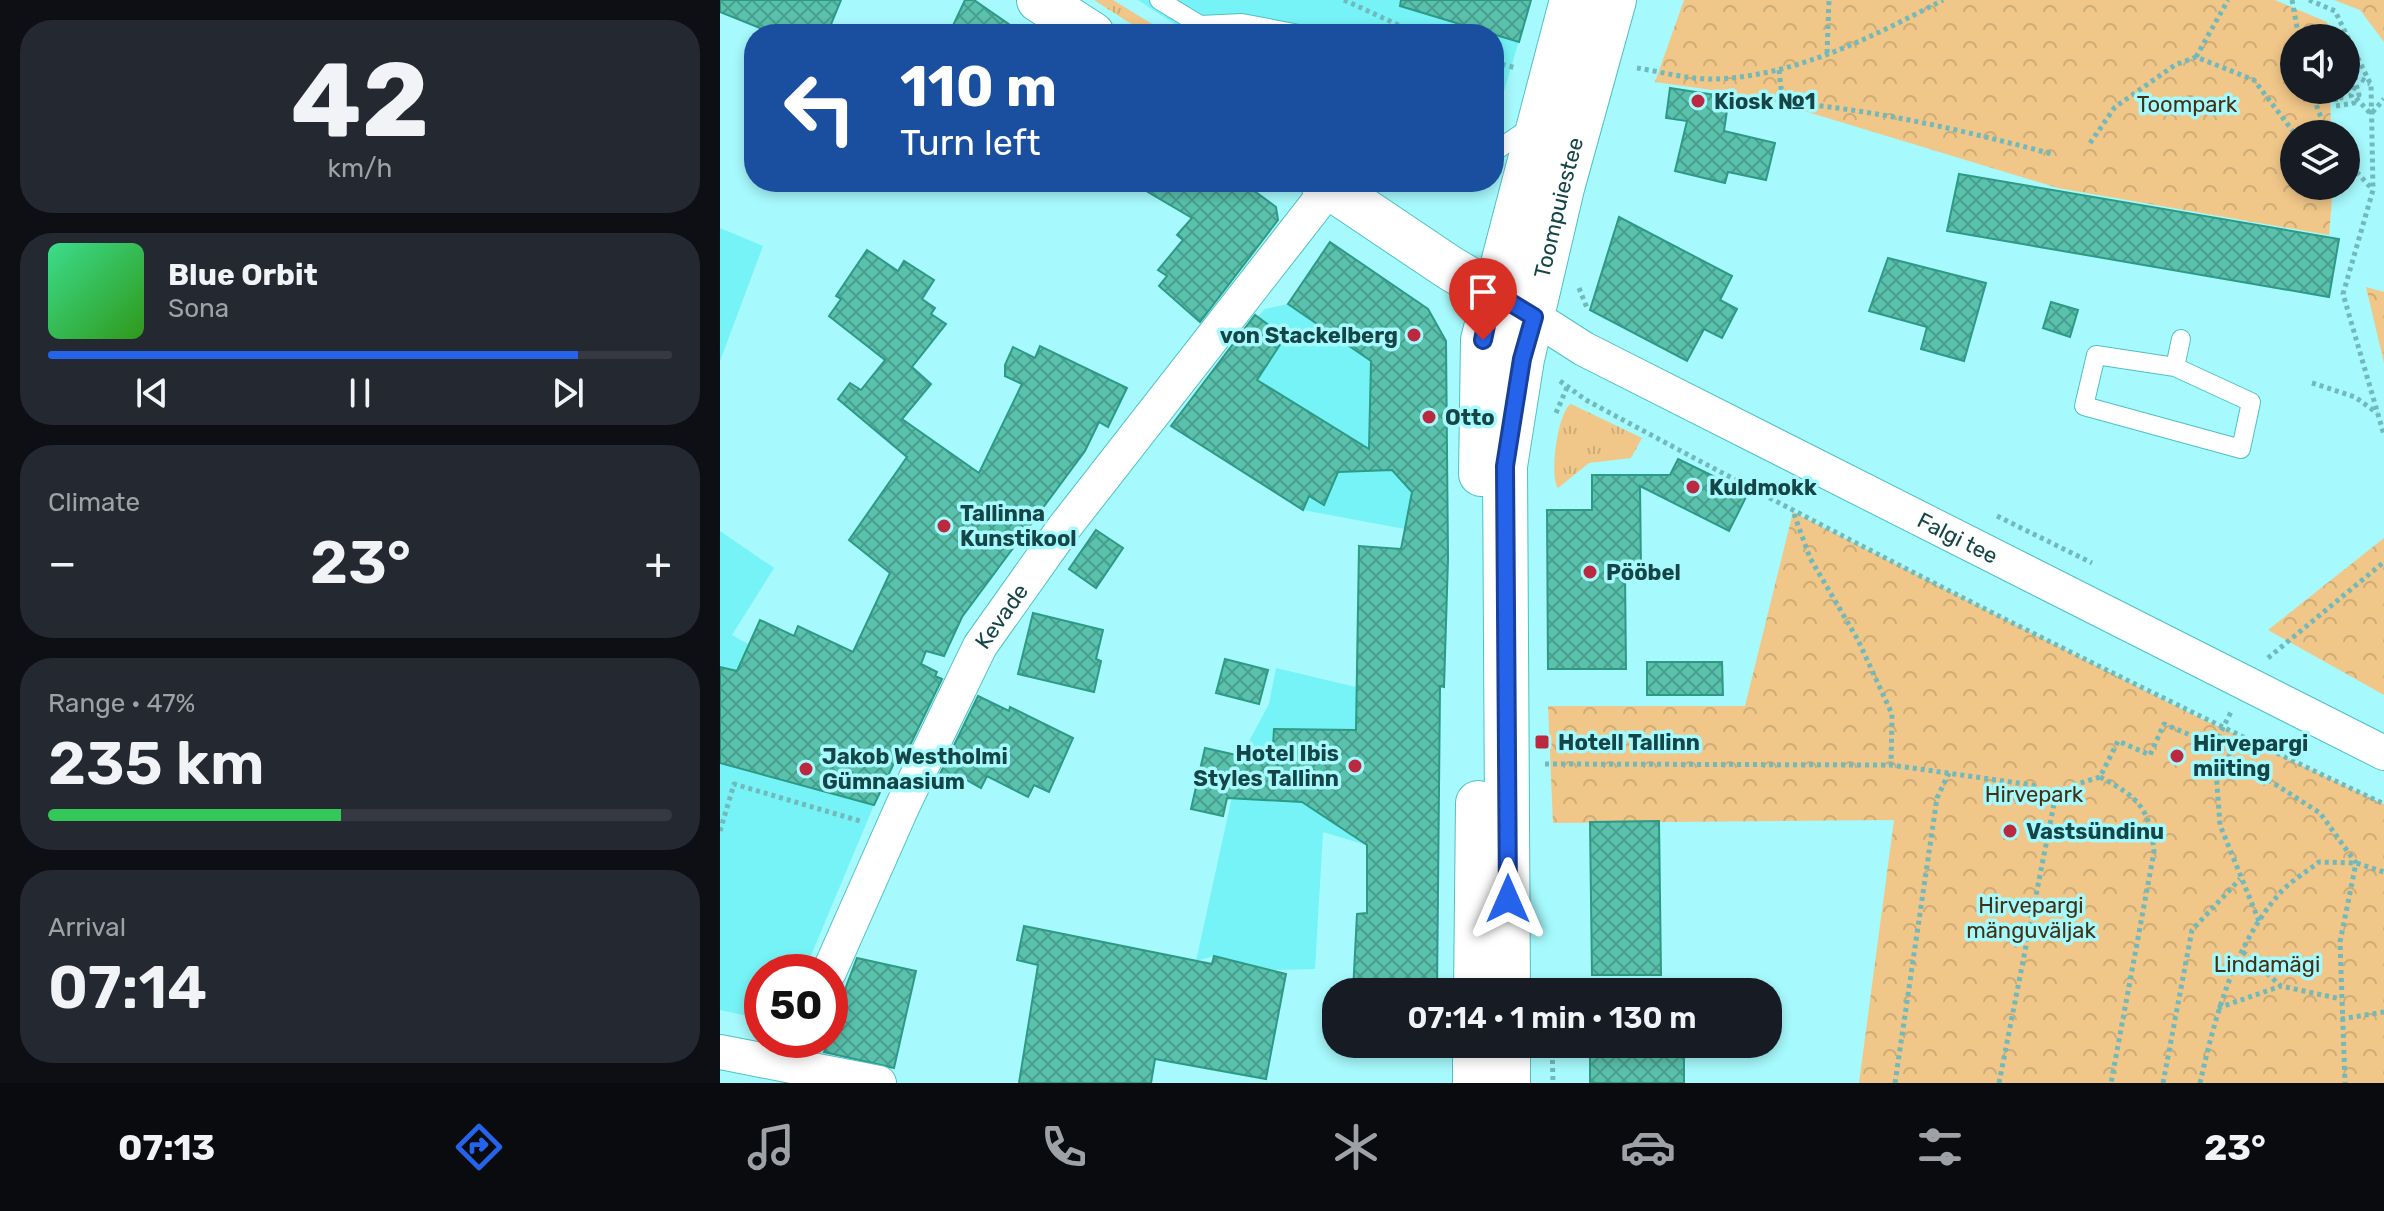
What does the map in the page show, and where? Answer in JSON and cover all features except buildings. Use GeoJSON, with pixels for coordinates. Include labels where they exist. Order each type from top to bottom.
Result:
{"type":"FeatureCollection","features":[{"type":"Feature","properties":{"kind":"main road"},"geometry":{"type":"LineString","coordinates":[[1039,0],[1076,24]]}},
{"type":"Feature","properties":{"kind":"main road","name":"Toompuiestee"},"geometry":{"type":"LineString","coordinates":[[1476,978],[1483,340],[1493,292],[1572,0]]}},
{"type":"Feature","properties":{"kind":"main road","name":"Toompuiestee"},"geometry":{"type":"LineString","coordinates":[[1508,978],[1505,466],[1522,359],[1562,188],[1614,0]]}},
{"type":"Feature","properties":{"kind":"main road"},"geometry":{"type":"LineString","coordinates":[[1340,192],[1450,268],[1534,317]]}},
{"type":"Feature","properties":{"kind":"main road"},"geometry":{"type":"LineString","coordinates":[[1475,1058],[1475,1083]]}},
{"type":"Feature","properties":{"kind":"main road"},"geometry":{"type":"LineString","coordinates":[[1508,1058],[1508,1083]]}},
{"type":"Feature","properties":{"kind":"street","name":"Kevade"},"geometry":{"type":"LineString","coordinates":[[837,954],[891,830],[980,646],[1063,529],[1322,192]]}},
{"type":"Feature","properties":{"kind":"street","name":"Falgi tee"},"geometry":{"type":"LineString","coordinates":[[1534,317],[1584,349],[2384,753]]}},
{"type":"Feature","properties":{"kind":"street"},"geometry":{"type":"LineString","coordinates":[[720,1052],[744,1052]]}},
{"type":"Feature","properties":{"kind":"street"},"geometry":{"type":"LineString","coordinates":[[812,1058],[879,1083]]}},
{"type":"Feature","properties":{"kind":"lane"},"geometry":{"type":"LineString","coordinates":[[1159,0],[1191,24]]}},
{"type":"Feature","properties":{"kind":"lane"},"geometry":{"type":"LineString","coordinates":[[1504,145],[1541,120]]}},
{"type":"Feature","properties":{"kind":"lane"},"geometry":{"type":"LineString","coordinates":[[2175,367],[2181,339]]}},
{"type":"Feature","properties":{"kind":"lane"},"geometry":{"type":"LineString","coordinates":[[2096,355],[2175,367],[2251,402],[2241,449],[2084,406],[2096,355]]}},
{"type":"Feature","properties":{"kind":"path"},"geometry":{"type":"LineString","coordinates":[[1344,0],[1396,24]]}},
{"type":"Feature","properties":{"kind":"path"},"geometry":{"type":"LineString","coordinates":[[1827,53],[1829,0]]}},
{"type":"Feature","properties":{"kind":"path"},"geometry":{"type":"LineString","coordinates":[[1631,83],[1635,68],[1715,79],[1779,70],[1887,29],[1943,0]]}},
{"type":"Feature","properties":{"kind":"path"},"geometry":{"type":"LineString","coordinates":[[2090,143],[2115,107],[2175,65],[2196,57],[2228,0]]}},
{"type":"Feature","properties":{"kind":"path"},"geometry":{"type":"LineString","coordinates":[[2292,0],[2296,24]]}},
{"type":"Feature","properties":{"kind":"path"},"geometry":{"type":"LineString","coordinates":[[2309,0],[2335,11],[2371,85],[2373,190],[2343,294],[2384,435]]}},
{"type":"Feature","properties":{"kind":"path"},"geometry":{"type":"LineString","coordinates":[[2196,57],[2254,80],[2284,120]]}},
{"type":"Feature","properties":{"kind":"path"},"geometry":{"type":"LineString","coordinates":[[1504,65],[1521,70]]}},
{"type":"Feature","properties":{"kind":"path"},"geometry":{"type":"LineString","coordinates":[[1779,70],[1781,88],[1793,103],[1874,113],[1960,130],[2052,154]]}},
{"type":"Feature","properties":{"kind":"path"},"geometry":{"type":"LineString","coordinates":[[2360,78],[2371,85]]}},
{"type":"Feature","properties":{"kind":"path"},"geometry":{"type":"LineString","coordinates":[[2371,114],[2384,99]]}},
{"type":"Feature","properties":{"kind":"path"},"geometry":{"type":"LineString","coordinates":[[2336,104],[2348,104]]}},
{"type":"Feature","properties":{"kind":"path"},"geometry":{"type":"LineString","coordinates":[[2352,106],[2357,104]]}},
{"type":"Feature","properties":{"kind":"path"},"geometry":{"type":"LineString","coordinates":[[2359,104],[2371,114]]}},
{"type":"Feature","properties":{"kind":"path"},"geometry":{"type":"LineString","coordinates":[[2360,176],[2373,190]]}},
{"type":"Feature","properties":{"kind":"path"},"geometry":{"type":"LineString","coordinates":[[1577,280],[1584,304],[1591,314]]}},
{"type":"Feature","properties":{"kind":"path"},"geometry":{"type":"LineString","coordinates":[[1560,381],[1586,400],[1793,512],[2223,728],[2384,804]]}},
{"type":"Feature","properties":{"kind":"path"},"geometry":{"type":"LineString","coordinates":[[2312,383],[2355,397],[2378,414]]}},
{"type":"Feature","properties":{"kind":"path"},"geometry":{"type":"LineString","coordinates":[[1793,512],[1810,558],[1858,640],[1892,714],[1891,765]]}},
{"type":"Feature","properties":{"kind":"path"},"geometry":{"type":"LineString","coordinates":[[2259,921],[2220,825],[2214,745],[2245,684],[2271,655],[2384,562]]}},
{"type":"Feature","properties":{"kind":"path"},"geometry":{"type":"LineString","coordinates":[[2100,777],[2118,741],[2150,755],[2164,724],[2214,745],[2320,813],[2356,863],[2340,942],[2345,1083]]}},
{"type":"Feature","properties":{"kind":"path"},"geometry":{"type":"LineString","coordinates":[[1543,764],[1891,765],[2032,785],[2055,799]]}},
{"type":"Feature","properties":{"kind":"path"},"geometry":{"type":"LineString","coordinates":[[1895,1083],[1937,798],[1949,773]]}},
{"type":"Feature","properties":{"kind":"path"},"geometry":{"type":"LineString","coordinates":[[1999,1083],[2055,799],[2074,785],[2100,777],[2131,793],[2143,808],[2152,829],[2154,852],[2111,1083]]}},
{"type":"Feature","properties":{"kind":"path"},"geometry":{"type":"LineString","coordinates":[[720,831],[734,784],[891,830]]}},
{"type":"Feature","properties":{"kind":"path"},"geometry":{"type":"LineString","coordinates":[[2200,1083],[2217,1008],[2259,921],[2282,891],[2319,862],[2356,863],[2384,872]]}},
{"type":"Feature","properties":{"kind":"path"},"geometry":{"type":"LineString","coordinates":[[2163,1083],[2192,930],[2240,879]]}},
{"type":"Feature","properties":{"kind":"path"},"geometry":{"type":"LineString","coordinates":[[2243,952],[2281,986],[2341,999]]}},
{"type":"Feature","properties":{"kind":"path"},"geometry":{"type":"LineString","coordinates":[[2217,1008],[2281,986]]}},
{"type":"Feature","properties":{"kind":"path"},"geometry":{"type":"LineString","coordinates":[[2341,1019],[2384,1012]]}},
{"type":"Feature","properties":{"kind":"path"},"geometry":{"type":"LineString","coordinates":[[1552,1058],[1553,1083]]}},
{"type":"Feature","properties":{"kind":"shaded area"},"geometry":{"type":"Polygon","coordinates":[[[1138,0],[1531,0],[1504,91],[1504,24],[1175,24],[1138,0]]]}},
{"type":"Feature","properties":{"kind":"shaded area"},"geometry":{"type":"Polygon","coordinates":[[[720,228],[763,246],[720,361],[720,228]]]}},
{"type":"Feature","properties":{"kind":"shaded area"},"geometry":{"type":"Polygon","coordinates":[[[1330,242],[1428,309],[1446,341],[1448,550],[1405,529],[1303,510],[1171,426],[1257,317],[1265,309],[1288,304],[1330,242]]]}},
{"type":"Feature","properties":{"kind":"shaded area","name":"Jakob Westholmi Gümnaasium"},"geometry":{"type":"Polygon","coordinates":[[[720,531],[774,568],[732,635],[908,734],[874,805],[812,954],[744,954],[744,1015],[720,1010],[720,531]]]}},
{"type":"Feature","properties":{"kind":"shaded area"},"geometry":{"type":"Polygon","coordinates":[[[1276,668],[1440,707],[1436,866],[1323,832],[1315,969],[1273,970],[1214,956],[1196,961],[1241,756],[1269,704],[1276,668]]]}},
{"type":"Feature","properties":{"kind":"green space"},"geometry":{"type":"Polygon","coordinates":[[[1094,0],[1113,0],[1152,24],[1131,24],[1094,0]]]}},
{"type":"Feature","properties":{"kind":"green space","name":"Toompark"},"geometry":{"type":"Polygon","coordinates":[[[1684,0],[2275,0],[2327,22],[2280,24],[2280,104],[2330,104],[2331,120],[2280,120],[2280,200],[2332,200],[2329,235],[2058,188],[1755,96],[1655,82],[1684,0]]]}},
{"type":"Feature","properties":{"kind":"green space"},"geometry":{"type":"Polygon","coordinates":[[[2334,0],[2384,0],[2384,42],[2360,10],[2334,0]]]}},
{"type":"Feature","properties":{"kind":"green space"},"geometry":{"type":"Polygon","coordinates":[[[2366,287],[2384,292],[2384,363],[2366,287]]]}},
{"type":"Feature","properties":{"kind":"green space"},"geometry":{"type":"Polygon","coordinates":[[[1571,404],[1642,438],[1631,458],[1589,463],[1558,488],[1554,470],[1556,444],[1562,418],[1571,404]]]}},
{"type":"Feature","properties":{"kind":"green space","name":"Hirvepark"},"geometry":{"type":"Polygon","coordinates":[[[1793,512],[2194,715],[2384,804],[2384,1083],[1859,1083],[1894,820],[1553,823],[1548,706],[1745,706],[1793,512]]]}},
{"type":"Feature","properties":{"kind":"green space"},"geometry":{"type":"Polygon","coordinates":[[[2384,538],[2384,695],[2268,630],[2384,538]]]}},
{"type":"Feature","properties":{"kind":"place","name":"Kiosk №1"},"geometry":{"type":"Point","coordinates":[1698,101]}},
{"type":"Feature","properties":{"kind":"place","name":"von Stackelberg"},"geometry":{"type":"Point","coordinates":[1414,335]}},
{"type":"Feature","properties":{"kind":"place","name":"Otto"},"geometry":{"type":"Point","coordinates":[1429,417]}},
{"type":"Feature","properties":{"kind":"place","name":"Kuldmokk"},"geometry":{"type":"Point","coordinates":[1693,487]}},
{"type":"Feature","properties":{"kind":"place","name":"Tallinna Kunstikool"},"geometry":{"type":"Point","coordinates":[944,526]}},
{"type":"Feature","properties":{"kind":"place","name":"Pööbel"},"geometry":{"type":"Point","coordinates":[1590,572]}},
{"type":"Feature","properties":{"kind":"place","name":"Hotell Tallinn"},"geometry":{"type":"Point","coordinates":[1542,742]}},
{"type":"Feature","properties":{"kind":"place","name":"Hirvepargi miiting"},"geometry":{"type":"Point","coordinates":[2177,756]}},
{"type":"Feature","properties":{"kind":"place","name":"Hotel Ibis Styles Tallinn"},"geometry":{"type":"Point","coordinates":[1355,766]}},
{"type":"Feature","properties":{"kind":"place","name":"Jakob Westholmi Gümnaasium"},"geometry":{"type":"Point","coordinates":[806,769]}},
{"type":"Feature","properties":{"kind":"place","name":"Vastsündinu"},"geometry":{"type":"Point","coordinates":[2010,831]}},
{"type":"Feature","properties":{"kind":"route"},"geometry":{"type":"LineString","coordinates":[[1483,340],[1493,292],[1534,317],[1522,359],[1505,466],[1508,899]]}},
{"type":"Feature","properties":{"kind":"park label","name":"Hirvepargi mänguväljak"},"geometry":{"type":"Point","coordinates":[2031,918]}},
{"type":"Feature","properties":{"kind":"park label","name":"Lindamägi"},"geometry":{"type":"Point","coordinates":[2267,964]}}]}
